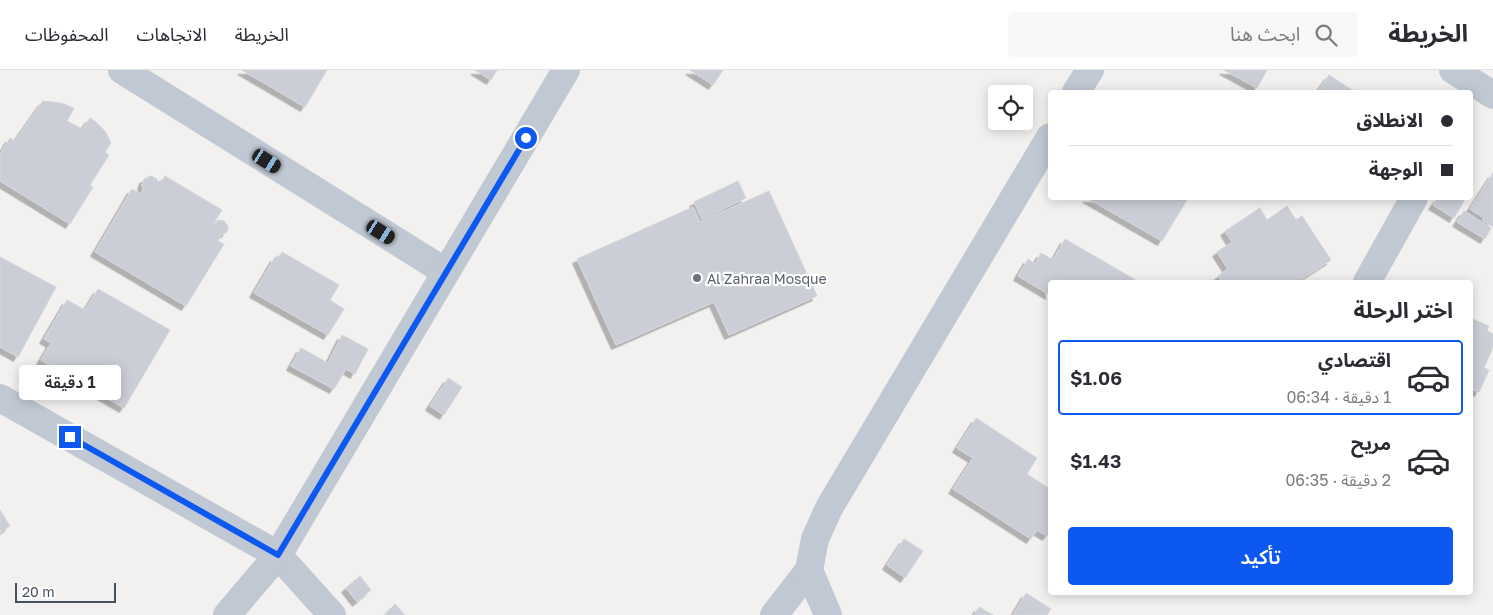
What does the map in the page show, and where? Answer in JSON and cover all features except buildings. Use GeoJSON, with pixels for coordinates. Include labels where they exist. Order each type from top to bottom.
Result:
{"type":"FeatureCollection","features":[{"type":"Feature","properties":{"kind":"street"},"geometry":{"type":"LineString","coordinates":[[122,70],[446,272]]}},
{"type":"Feature","properties":{"kind":"street"},"geometry":{"type":"LineString","coordinates":[[227,615],[278,555],[566,70]]}},
{"type":"Feature","properties":{"kind":"street"},"geometry":{"type":"LineString","coordinates":[[1077,90],[1090,70]]}},
{"type":"Feature","properties":{"kind":"street"},"geometry":{"type":"LineString","coordinates":[[1453,70],[1480,92]]}},
{"type":"Feature","properties":{"kind":"street"},"geometry":{"type":"LineString","coordinates":[[774,615],[810,570],[815,538],[829,508],[1048,139]]}},
{"type":"Feature","properties":{"kind":"street"},"geometry":{"type":"LineString","coordinates":[[1368,280],[1413,200]]}},
{"type":"Feature","properties":{"kind":"street"},"geometry":{"type":"LineString","coordinates":[[0,398],[278,555],[332,615]]}},
{"type":"Feature","properties":{"kind":"street"},"geometry":{"type":"LineString","coordinates":[[810,570],[828,615]]}},
{"type":"Feature","properties":{"kind":"place","name":"Al Zahraa Mosque"},"geometry":{"type":"Point","coordinates":[697,278]}},
{"type":"Feature","properties":{"kind":"route"},"geometry":{"type":"LineString","coordinates":[[70,437],[278,555],[526,138]]}}]}
